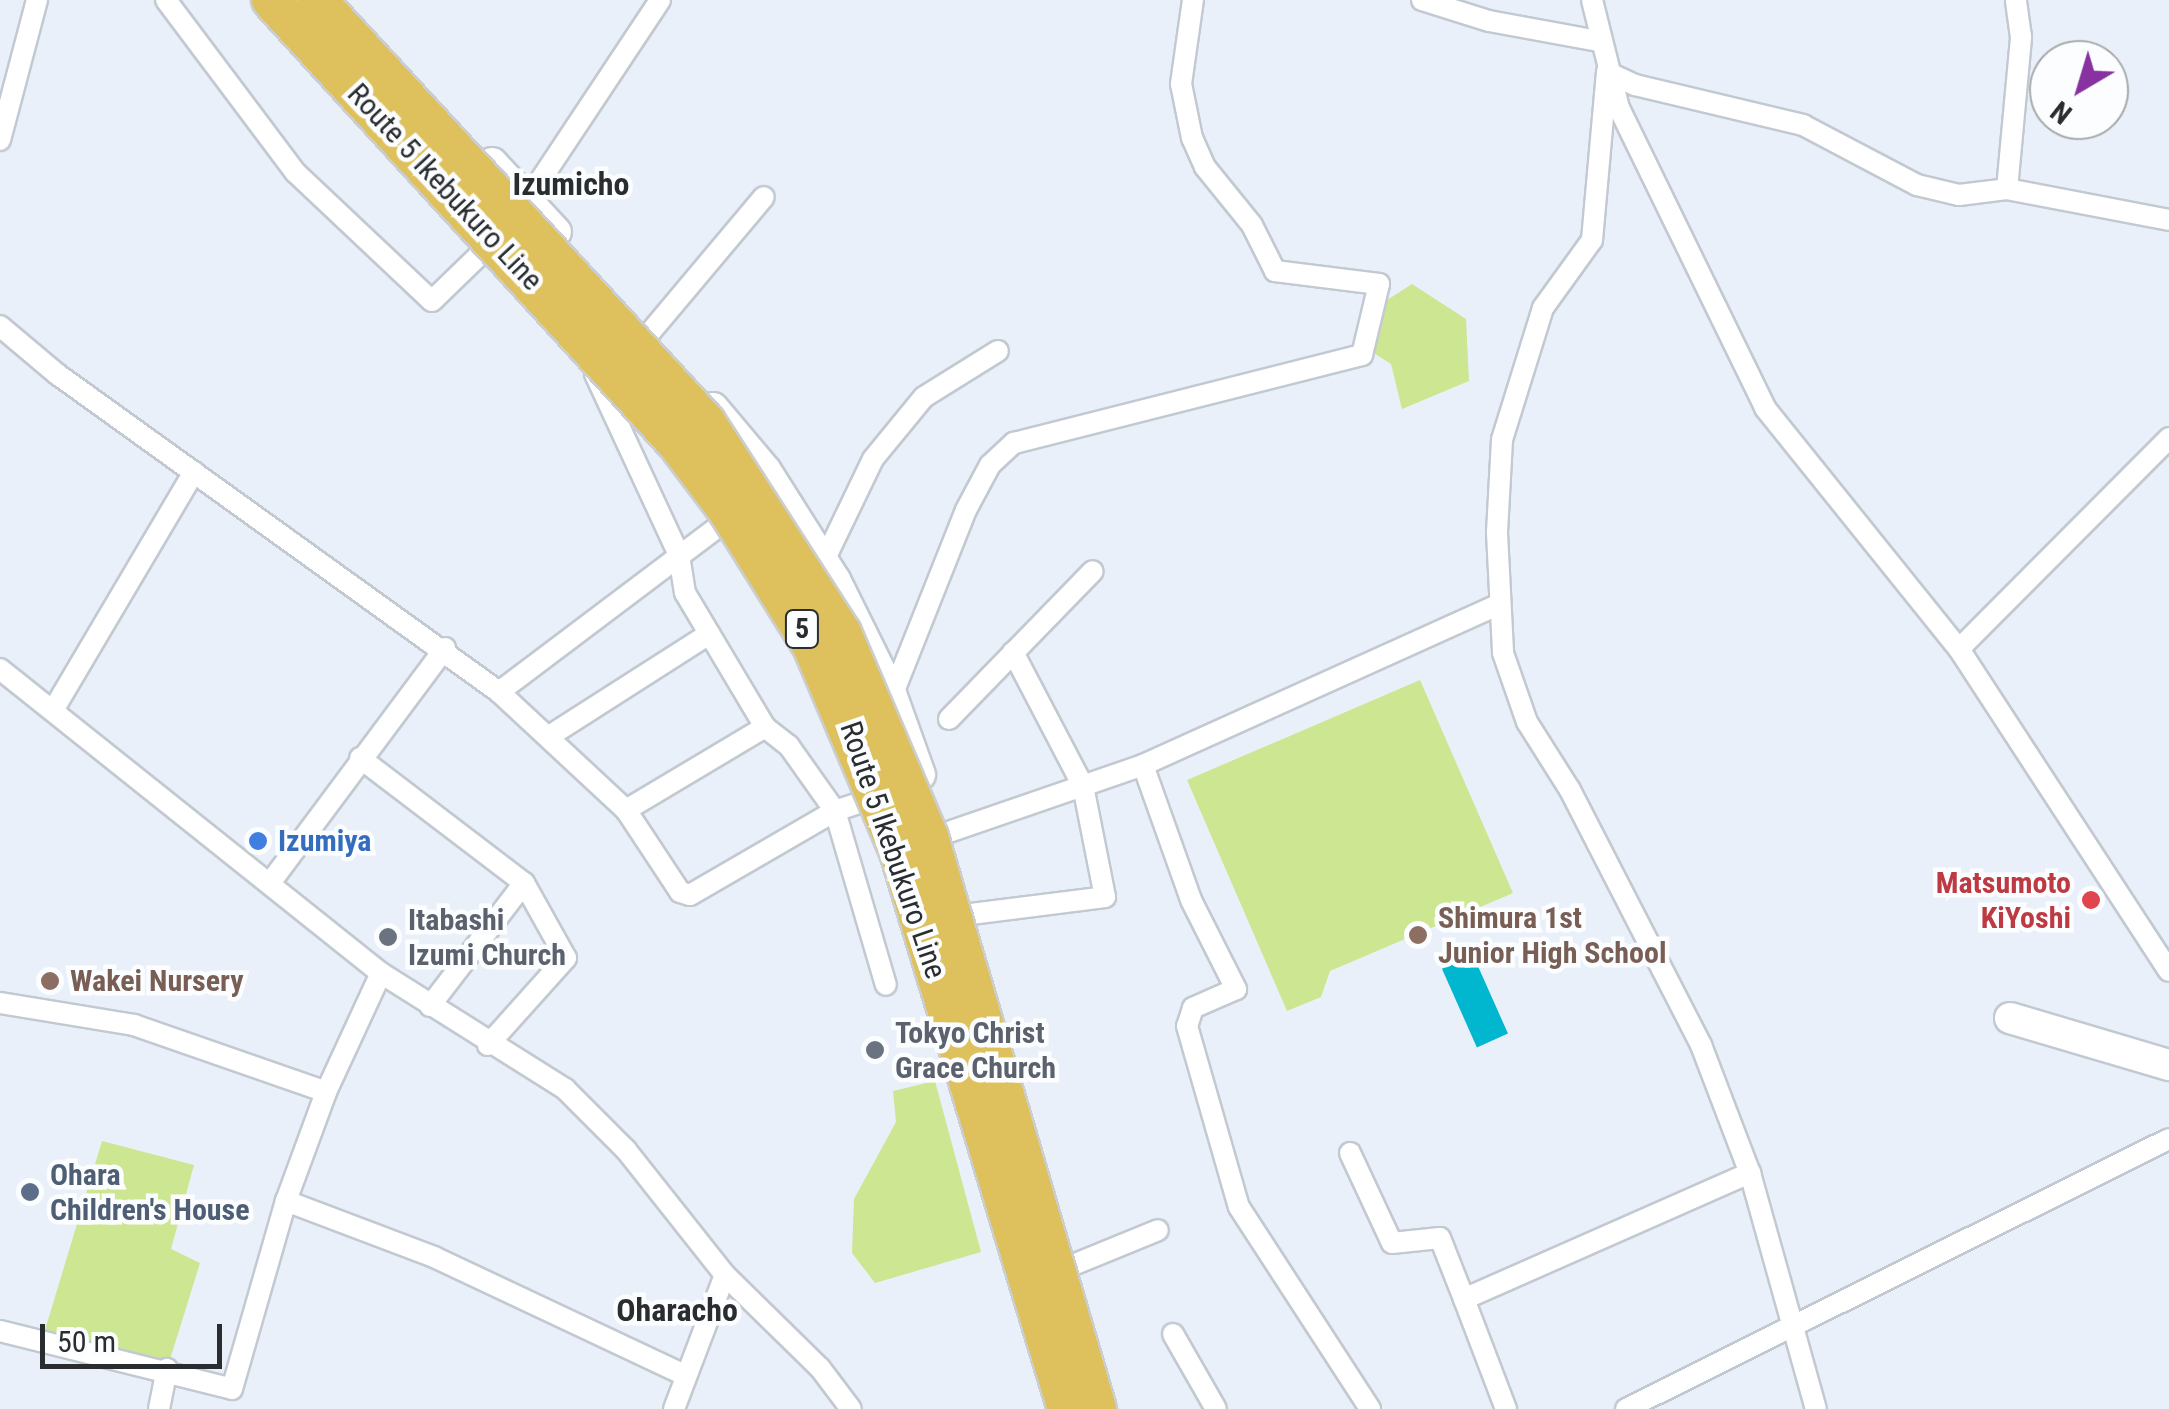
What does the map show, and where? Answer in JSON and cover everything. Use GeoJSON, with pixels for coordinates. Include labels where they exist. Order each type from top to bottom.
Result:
{"type":"FeatureCollection","features":[{"type":"Feature","properties":{"kind":"highway","name":"Route 5 Ikebukuro Line"},"geometry":{"type":"LineString","coordinates":[[271,0],[678,445],[728,510],[812,646],[900,852],[1067,1409]]}},
{"type":"Feature","properties":{"kind":"highway","name":"Route 5 Ikebukuro Line"},"geometry":{"type":"LineString","coordinates":[[317,0],[706,422],[756,490],[842,633],[929,837],[1097,1409]]}},
{"type":"Feature","properties":{"kind":"street"},"geometry":{"type":"LineString","coordinates":[[0,140],[38,0]]}},
{"type":"Feature","properties":{"kind":"street"},"geometry":{"type":"LineString","coordinates":[[166,0],[295,172],[432,300],[482,249],[509,228],[660,0]]}},
{"type":"Feature","properties":{"kind":"street"},"geometry":{"type":"LineString","coordinates":[[251,0],[595,374],[722,524],[791,630],[865,801],[910,922],[1053,1409]]}},
{"type":"Feature","properties":{"kind":"street"},"geometry":{"type":"LineString","coordinates":[[340,0],[528,200],[766,472],[823,563],[892,696],[940,836],[1109,1409]]}},
{"type":"Feature","properties":{"kind":"street"},"geometry":{"type":"LineString","coordinates":[[892,696],[966,510],[990,465],[1014,443],[1362,355],[1379,284],[1275,271],[1252,224],[1196,148],[1182,84],[1193,0]]}},
{"type":"Feature","properties":{"kind":"street"},"geometry":{"type":"LineString","coordinates":[[1422,0],[1598,41]]}},
{"type":"Feature","properties":{"kind":"street"},"geometry":{"type":"LineString","coordinates":[[1592,0],[1607,72],[1765,408],[1959,649],[2169,971]]}},
{"type":"Feature","properties":{"kind":"street"},"geometry":{"type":"LineString","coordinates":[[2007,189],[2020,37],[2016,0]]}},
{"type":"Feature","properties":{"kind":"street"},"geometry":{"type":"LineString","coordinates":[[1607,72],[1634,85],[1803,125],[1917,185],[1959,195],[2007,189],[2169,220]]}},
{"type":"Feature","properties":{"kind":"street"},"geometry":{"type":"LineString","coordinates":[[1607,72],[1592,240],[1544,308],[1502,440],[1498,605],[1503,654],[1528,722],[1570,790],[1692,1028],[1750,1173],[1816,1409]]}},
{"type":"Feature","properties":{"kind":"street"},"geometry":{"type":"LineString","coordinates":[[648,335],[764,197]]}},
{"type":"Feature","properties":{"kind":"street"},"geometry":{"type":"LineString","coordinates":[[0,326],[194,472],[445,648],[552,735],[626,810],[680,892],[690,895],[835,811],[865,801]]}},
{"type":"Feature","properties":{"kind":"street"},"geometry":{"type":"LineString","coordinates":[[823,563],[873,459],[924,397],[998,351]]}},
{"type":"Feature","properties":{"kind":"street"},"geometry":{"type":"LineString","coordinates":[[595,374],[679,555],[684,593],[765,727],[789,746],[835,811],[886,985]]}},
{"type":"Feature","properties":{"kind":"street"},"geometry":{"type":"LineString","coordinates":[[1959,649],[2169,438]]}},
{"type":"Feature","properties":{"kind":"street"},"geometry":{"type":"LineString","coordinates":[[56,707],[194,472]]}},
{"type":"Feature","properties":{"kind":"street"},"geometry":{"type":"LineString","coordinates":[[500,692],[722,524]]}},
{"type":"Feature","properties":{"kind":"street"},"geometry":{"type":"LineString","coordinates":[[948,718],[1093,571]]}},
{"type":"Feature","properties":{"kind":"street"},"geometry":{"type":"LineString","coordinates":[[940,836],[1143,764],[1498,605]]}},
{"type":"Feature","properties":{"kind":"street"},"geometry":{"type":"LineString","coordinates":[[552,735],[708,634]]}},
{"type":"Feature","properties":{"kind":"street"},"geometry":{"type":"LineString","coordinates":[[270,883],[445,648]]}},
{"type":"Feature","properties":{"kind":"street"},"geometry":{"type":"LineString","coordinates":[[963,915],[1104,898],[1084,786],[1014,652]]}},
{"type":"Feature","properties":{"kind":"street"},"geometry":{"type":"LineString","coordinates":[[0,668],[56,707],[381,974],[488,1045],[565,1089],[626,1150],[724,1275],[820,1368],[851,1409]]}},
{"type":"Feature","properties":{"kind":"street"},"geometry":{"type":"LineString","coordinates":[[626,810],[765,727]]}},
{"type":"Feature","properties":{"kind":"street"},"geometry":{"type":"LineString","coordinates":[[360,758],[524,883],[566,958],[488,1045]]}},
{"type":"Feature","properties":{"kind":"street"},"geometry":{"type":"LineString","coordinates":[[1143,764],[1191,900],[1236,990],[1193,1008],[1187,1026],[1239,1208],[1370,1409]]}},
{"type":"Feature","properties":{"kind":"street"},"geometry":{"type":"LineString","coordinates":[[430,1006],[524,883]]}},
{"type":"Feature","properties":{"kind":"street"},"geometry":{"type":"LineString","coordinates":[[0,1331],[232,1388],[286,1201],[326,1092],[381,974]]}},
{"type":"Feature","properties":{"kind":"street"},"geometry":{"type":"LineString","coordinates":[[0,1003],[134,1025],[326,1092]]}},
{"type":"Feature","properties":{"kind":"street"},"geometry":{"type":"LineString","coordinates":[[2010,1018],[2169,1065]]}},
{"type":"Feature","properties":{"kind":"street"},"geometry":{"type":"LineString","coordinates":[[1626,1409],[2071,1183],[2169,1139]]}},
{"type":"Feature","properties":{"kind":"street"},"geometry":{"type":"LineString","coordinates":[[1350,1153],[1392,1243],[1440,1238],[1506,1409]]}},
{"type":"Feature","properties":{"kind":"street"},"geometry":{"type":"LineString","coordinates":[[1464,1299],[1750,1173]]}},
{"type":"Feature","properties":{"kind":"street"},"geometry":{"type":"LineString","coordinates":[[286,1201],[434,1257],[685,1375]]}},
{"type":"Feature","properties":{"kind":"street"},"geometry":{"type":"LineString","coordinates":[[1068,1267],[1158,1230]]}},
{"type":"Feature","properties":{"kind":"street"},"geometry":{"type":"LineString","coordinates":[[674,1409],[724,1275]]}},
{"type":"Feature","properties":{"kind":"street"},"geometry":{"type":"LineString","coordinates":[[1173,1334],[1216,1409]]}},
{"type":"Feature","properties":{"kind":"street"},"geometry":{"type":"LineString","coordinates":[[159,1409],[167,1369]]}},
{"type":"Feature","properties":{"kind":"green space"},"geometry":{"type":"Polygon","coordinates":[[[1412,284],[1466,319],[1469,381],[1402,409],[1391,364],[1372,352],[1384,302],[1412,284]]]}},
{"type":"Feature","properties":{"kind":"green space"},"geometry":{"type":"Polygon","coordinates":[[[1420,680],[1513,893],[1330,971],[1321,997],[1287,1011],[1187,780],[1420,680]]]}},
{"type":"Feature","properties":{"kind":"green space"},"geometry":{"type":"Polygon","coordinates":[[[935,1081],[981,1252],[875,1283],[852,1253],[854,1199],[896,1122],[893,1091],[935,1081]]]}},
{"type":"Feature","properties":{"kind":"green space"},"geometry":{"type":"Polygon","coordinates":[[[102,1141],[194,1165],[171,1249],[200,1263],[167,1369],[42,1340],[102,1141]]]}},
{"type":"Feature","properties":{"kind":"water"},"geometry":{"type":"Polygon","coordinates":[[[1473,955],[1508,1034],[1477,1047],[1442,969],[1473,955]]]}},
{"type":"Feature","properties":{"kind":"place","name":"Izumiya"},"geometry":{"type":"Point","coordinates":[258,841]}},
{"type":"Feature","properties":{"kind":"place","name":"Matsumoto KiYoshi"},"geometry":{"type":"Point","coordinates":[2091,900]}},
{"type":"Feature","properties":{"kind":"place","name":"Shimura 1st Junior High School"},"geometry":{"type":"Point","coordinates":[1418,935]}},
{"type":"Feature","properties":{"kind":"place","name":"Itabashi Izumi Church"},"geometry":{"type":"Point","coordinates":[388,937]}},
{"type":"Feature","properties":{"kind":"place","name":"Wakei Nursery"},"geometry":{"type":"Point","coordinates":[50,981]}},
{"type":"Feature","properties":{"kind":"place","name":"Tokyo Christ Grace Church"},"geometry":{"type":"Point","coordinates":[875,1050]}},
{"type":"Feature","properties":{"kind":"place","name":"Ohara Children's House"},"geometry":{"type":"Point","coordinates":[30,1192]}},
{"type":"Feature","properties":{"kind":"district","name":"Izumicho"},"geometry":{"type":"Point","coordinates":[571,184]}},
{"type":"Feature","properties":{"kind":"district","name":"Oharacho"},"geometry":{"type":"Point","coordinates":[677,1310]}}]}
